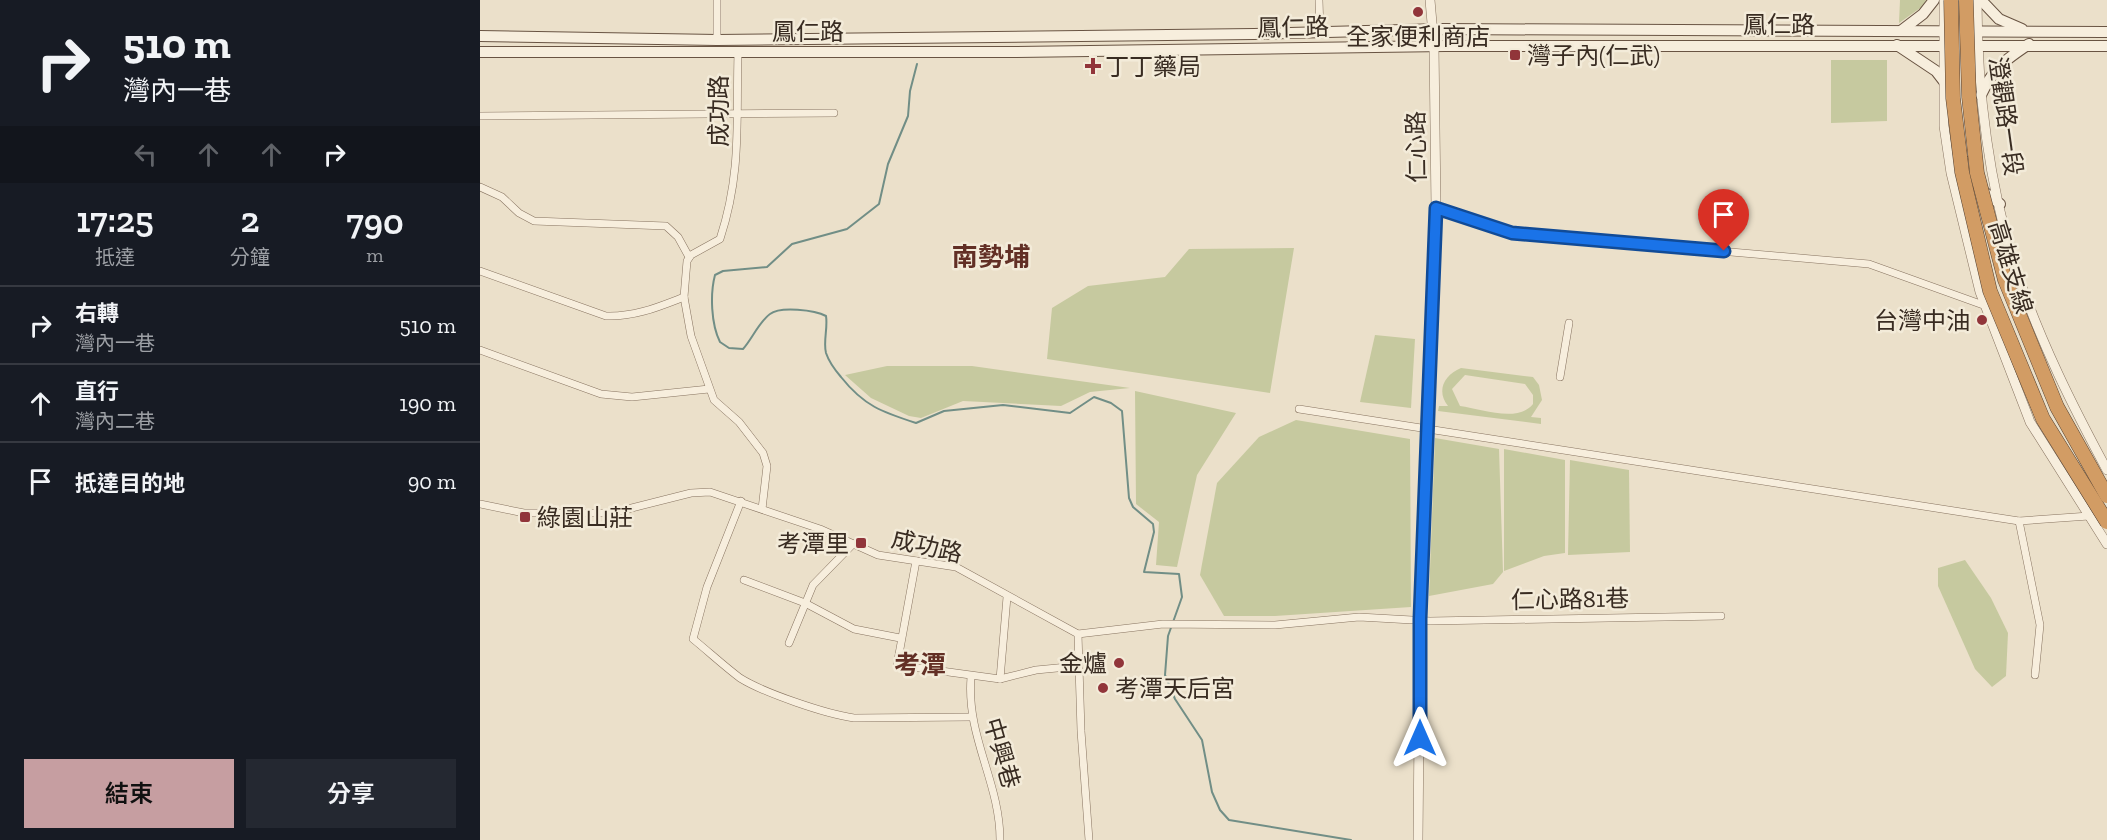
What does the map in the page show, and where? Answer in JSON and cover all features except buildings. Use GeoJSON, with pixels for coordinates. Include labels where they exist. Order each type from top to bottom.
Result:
{"type":"FeatureCollection","features":[{"type":"Feature","properties":{"kind":"highway","name":"高雄支線"},"geometry":{"type":"LineString","coordinates":[[1951,0],[1953,98],[1962,172],[1990,291],[2043,419],[2107,522]]}},
{"type":"Feature","properties":{"kind":"highway","name":"高雄支線"},"geometry":{"type":"LineString","coordinates":[[1966,0],[1969,97],[1977,173],[2005,280],[2057,407],[2107,496]]}},
{"type":"Feature","properties":{"kind":"main road"},"geometry":{"type":"LineString","coordinates":[[1902,30],[1923,14],[1934,0]]}},
{"type":"Feature","properties":{"kind":"main road"},"geometry":{"type":"LineString","coordinates":[[1959,0],[1952,31],[1962,46],[1973,182],[2000,204]]}},
{"type":"Feature","properties":{"kind":"main road"},"geometry":{"type":"LineString","coordinates":[[1979,0],[1999,19],[2031,32]]}},
{"type":"Feature","properties":{"kind":"main road","name":"鳳仁路"},"geometry":{"type":"LineString","coordinates":[[480,36],[717,40],[1433,29],[2107,32]]}},
{"type":"Feature","properties":{"kind":"main road","name":"鳳仁路"},"geometry":{"type":"LineString","coordinates":[[480,52],[1017,52],[1434,46],[1977,46],[2029,44],[2107,46]]}},
{"type":"Feature","properties":{"kind":"main road"},"geometry":{"type":"LineString","coordinates":[[1981,95],[1991,74],[2001,62],[2029,44]]}},
{"type":"Feature","properties":{"kind":"main road"},"geometry":{"type":"LineString","coordinates":[[1896,45],[1936,71],[1946,84]]}},
{"type":"Feature","properties":{"kind":"street"},"geometry":{"type":"LineString","coordinates":[[717,0],[717,53]]}},
{"type":"Feature","properties":{"kind":"street"},"geometry":{"type":"LineString","coordinates":[[1319,0],[1320,32]]}},
{"type":"Feature","properties":{"kind":"street","name":"仁心路"},"geometry":{"type":"LineString","coordinates":[[1418,840],[1420,619],[1436,208],[1434,46],[1430,0]]}},
{"type":"Feature","properties":{"kind":"street"},"geometry":{"type":"LineString","coordinates":[[1944,0],[1952,31],[1944,45],[1946,84],[1944,126],[1951,173],[1986,306],[2030,422],[2107,544]]}},
{"type":"Feature","properties":{"kind":"street","name":"澄觀路一段"},"geometry":{"type":"LineString","coordinates":[[1979,0],[1977,46],[1981,95],[1992,173],[2017,274],[2067,396],[2107,470]]}},
{"type":"Feature","properties":{"kind":"street","name":"成功路"},"geometry":{"type":"LineString","coordinates":[[689,257],[720,239],[735,181],[739,136],[738,52]]}},
{"type":"Feature","properties":{"kind":"street"},"geometry":{"type":"LineString","coordinates":[[480,116],[834,113]]}},
{"type":"Feature","properties":{"kind":"street"},"geometry":{"type":"LineString","coordinates":[[480,187],[502,197],[519,213],[534,221],[666,226],[678,237],[689,257],[684,282],[684,297],[691,336],[709,389],[714,400],[740,422],[763,453],[767,466],[762,509]]}},
{"type":"Feature","properties":{"kind":"street"},"geometry":{"type":"LineString","coordinates":[[1436,208],[1512,233],[1869,264],[1986,306]]}},
{"type":"Feature","properties":{"kind":"street"},"geometry":{"type":"LineString","coordinates":[[480,271],[606,316],[624,316],[648,311],[684,297]]}},
{"type":"Feature","properties":{"kind":"street"},"geometry":{"type":"LineString","coordinates":[[1560,377],[1569,323]]}},
{"type":"Feature","properties":{"kind":"street"},"geometry":{"type":"LineString","coordinates":[[480,350],[601,394],[632,397],[709,389]]}},
{"type":"Feature","properties":{"kind":"street"},"geometry":{"type":"LineString","coordinates":[[1299,409],[2019,521],[2089,516]]}},
{"type":"Feature","properties":{"kind":"street","name":"成功路"},"geometry":{"type":"LineString","coordinates":[[480,504],[524,513],[612,513],[691,493],[710,492],[820,529],[878,555],[956,567],[1078,634]]}},
{"type":"Feature","properties":{"kind":"street"},"geometry":{"type":"LineString","coordinates":[[741,501],[707,587],[693,639],[740,678],[765,691],[836,715],[854,718],[970,717]]}},
{"type":"Feature","properties":{"kind":"street"},"geometry":{"type":"LineString","coordinates":[[2019,521],[2040,625],[2035,675]]}},
{"type":"Feature","properties":{"kind":"street"},"geometry":{"type":"LineString","coordinates":[[789,644],[813,585],[853,544]]}},
{"type":"Feature","properties":{"kind":"street"},"geometry":{"type":"LineString","coordinates":[[744,580],[805,603],[854,629],[900,638],[916,561]]}},
{"type":"Feature","properties":{"kind":"street","name":"中興巷"},"geometry":{"type":"LineString","coordinates":[[1000,680],[1007,597]]}},
{"type":"Feature","properties":{"kind":"street","name":"仁心路81巷"},"geometry":{"type":"LineString","coordinates":[[1420,619],[1430,621],[1721,616]]}},
{"type":"Feature","properties":{"kind":"street"},"geometry":{"type":"LineString","coordinates":[[1089,840],[1078,634],[1164,624],[1275,625],[1359,617],[1420,619]]}},
{"type":"Feature","properties":{"kind":"street","name":"中興巷"},"geometry":{"type":"LineString","coordinates":[[900,638],[897,665],[971,677],[1000,680],[1036,670],[1078,666]]}},
{"type":"Feature","properties":{"kind":"street","name":"中興巷"},"geometry":{"type":"LineString","coordinates":[[971,677],[970,717],[1000,816],[1000,840]]}},
{"type":"Feature","properties":{"kind":"green space"},"geometry":{"type":"Polygon","coordinates":[[[1900,0],[1926,0],[1923,6],[1899,23],[1900,0]]]}},
{"type":"Feature","properties":{"kind":"green space"},"geometry":{"type":"Polygon","coordinates":[[[1831,60],[1887,60],[1887,121],[1831,123],[1831,60]]]}},
{"type":"Feature","properties":{"kind":"green space"},"geometry":{"type":"Polygon","coordinates":[[[1294,248],[1270,393],[1047,359],[1052,308],[1088,286],[1165,277],[1189,249],[1294,248]]]}},
{"type":"Feature","properties":{"kind":"green space"},"geometry":{"type":"Polygon","coordinates":[[[1375,335],[1415,339],[1411,408],[1360,402],[1375,335]]]}},
{"type":"Feature","properties":{"kind":"green space"},"geometry":{"type":"Polygon","coordinates":[[[887,366],[972,366],[1130,388],[1090,392],[1061,406],[963,401],[921,418],[909,416],[871,398],[845,375],[887,366]]]}},
{"type":"Feature","properties":{"kind":"green space"},"geometry":{"type":"Polygon","coordinates":[[[1461,368],[1533,377],[1539,385],[1542,400],[1531,417],[1541,418],[1541,424],[1438,411],[1439,406],[1448,406],[1442,389],[1446,379],[1461,368]],[[1465,375],[1452,389],[1460,406],[1509,414],[1526,410],[1533,404],[1533,395],[1525,384],[1465,375]]]}},
{"type":"Feature","properties":{"kind":"green space"},"geometry":{"type":"Polygon","coordinates":[[[1135,391],[1236,413],[1197,475],[1177,567],[1156,565],[1159,522],[1136,504],[1135,391]]]}},
{"type":"Feature","properties":{"kind":"green space"},"geometry":{"type":"Polygon","coordinates":[[[1296,420],[1410,439],[1411,607],[1275,616],[1224,616],[1200,575],[1217,483],[1259,437],[1296,420]]]}},
{"type":"Feature","properties":{"kind":"green space"},"geometry":{"type":"Polygon","coordinates":[[[1435,438],[1499,449],[1503,572],[1493,584],[1429,596],[1435,438]]]}},
{"type":"Feature","properties":{"kind":"green space"},"geometry":{"type":"Polygon","coordinates":[[[1504,449],[1565,460],[1565,553],[1544,556],[1504,571],[1504,449]]]}},
{"type":"Feature","properties":{"kind":"green space"},"geometry":{"type":"Polygon","coordinates":[[[1570,460],[1629,470],[1630,552],[1568,555],[1570,460]]]}},
{"type":"Feature","properties":{"kind":"green space"},"geometry":{"type":"Polygon","coordinates":[[[1965,560],[1991,598],[2008,633],[2006,676],[1992,687],[1975,669],[1938,586],[1938,568],[1965,560]]]}},
{"type":"Feature","properties":{"kind":"waterway"},"geometry":{"type":"LineString","coordinates":[[917,64],[910,91],[908,116],[888,164],[879,204],[847,229],[792,244],[767,267],[723,271],[715,275],[712,309],[720,342],[729,348],[743,349],[762,321],[770,314],[781,310],[806,311],[826,316],[826,353],[834,369],[849,387],[874,407],[916,423],[944,411],[1003,405],[1070,413],[1094,397],[1111,403],[1122,411],[1129,498],[1133,507],[1153,524],[1154,532],[1144,572],[1179,574],[1182,597],[1168,636],[1165,675],[1175,699],[1202,740],[1212,792],[1220,810],[1229,820],[1351,840]]}},
{"type":"Feature","properties":{"kind":"place","name":"全家便利商店"},"geometry":{"type":"Point","coordinates":[1418,12]}},
{"type":"Feature","properties":{"kind":"place","name":"灣子內(仁武)"},"geometry":{"type":"Point","coordinates":[1515,55]}},
{"type":"Feature","properties":{"kind":"place","name":"丁丁藥局"},"geometry":{"type":"Point","coordinates":[1093,66]}},
{"type":"Feature","properties":{"kind":"place","name":"台灣中油"},"geometry":{"type":"Point","coordinates":[1982,320]}},
{"type":"Feature","properties":{"kind":"place","name":"綠園山莊"},"geometry":{"type":"Point","coordinates":[525,517]}},
{"type":"Feature","properties":{"kind":"place","name":"考潭里"},"geometry":{"type":"Point","coordinates":[861,543]}},
{"type":"Feature","properties":{"kind":"place","name":"金爐"},"geometry":{"type":"Point","coordinates":[1119,663]}},
{"type":"Feature","properties":{"kind":"place","name":"考潭天后宮"},"geometry":{"type":"Point","coordinates":[1103,688]}},
{"type":"Feature","properties":{"kind":"district","name":"南勢埔"},"geometry":{"type":"Point","coordinates":[991,257]}},
{"type":"Feature","properties":{"kind":"district","name":"考潭"},"geometry":{"type":"Point","coordinates":[920,665]}},
{"type":"Feature","properties":{"kind":"route"},"geometry":{"type":"LineString","coordinates":[[1420,738],[1420,619],[1436,208],[1512,233],[1724,251]]}}]}
